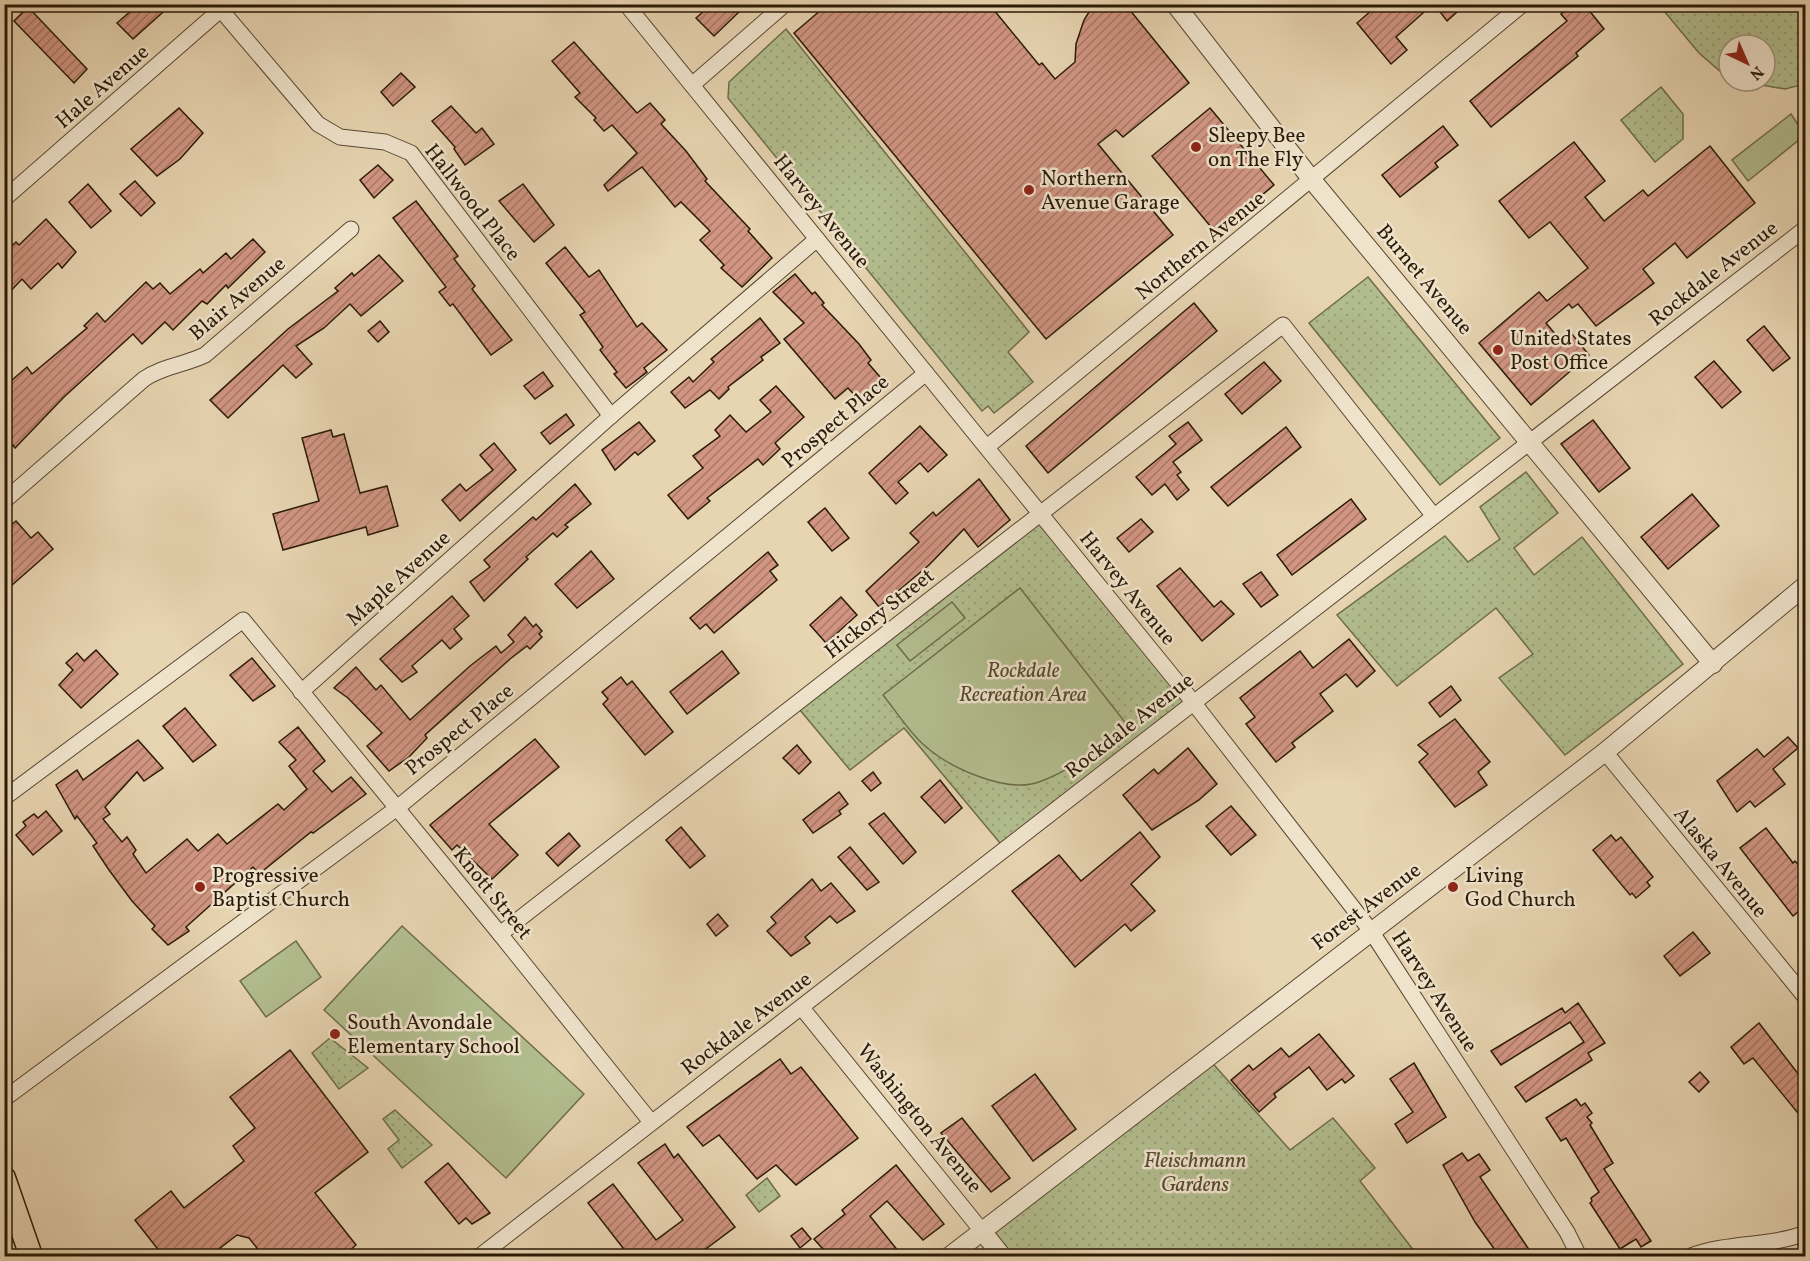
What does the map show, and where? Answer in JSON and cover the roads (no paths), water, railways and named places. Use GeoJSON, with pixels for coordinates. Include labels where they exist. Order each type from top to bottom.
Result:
{"type":"FeatureCollection","features":[{"type":"Feature","properties":{"kind":"main road"},"geometry":{"type":"LineString","coordinates":[[4,1178],[31,1257]]}},
{"type":"Feature","properties":{"kind":"street","name":"Harvey Avenue"},"geometry":{"type":"LineString","coordinates":[[626,4],[1193,701],[1371,930],[1567,1232],[1579,1257]]}},
{"type":"Feature","properties":{"kind":"street"},"geometry":{"type":"LineString","coordinates":[[692,85],[785,4]]}},
{"type":"Feature","properties":{"kind":"street","name":"Burnet Avenue"},"geometry":{"type":"LineString","coordinates":[[1175,4],[1312,180],[1530,440],[1713,664]]}},
{"type":"Feature","properties":{"kind":"street","name":"Northern Avenue"},"geometry":{"type":"LineString","coordinates":[[987,447],[1523,4]]}},
{"type":"Feature","properties":{"kind":"street","name":"Hale Avenue"},"geometry":{"type":"LineString","coordinates":[[4,199],[224,7]]}},
{"type":"Feature","properties":{"kind":"street","name":"Hallwood Place"},"geometry":{"type":"LineString","coordinates":[[224,7],[318,124],[340,137],[385,142],[411,153],[612,416]]}},
{"type":"Feature","properties":{"kind":"street","name":"Rockdale Avenue"},"geometry":{"type":"LineString","coordinates":[[480,1257],[1193,701],[1806,228]]}},
{"type":"Feature","properties":{"kind":"street","name":"Blair Avenue"},"geometry":{"type":"LineString","coordinates":[[4,501],[144,379],[157,371],[191,362],[205,355],[351,229]]}},
{"type":"Feature","properties":{"kind":"street","name":"Maple Avenue"},"geometry":{"type":"LineString","coordinates":[[301,692],[612,416],[817,239]]}},
{"type":"Feature","properties":{"kind":"street","name":"Hickory Street"},"geometry":{"type":"LineString","coordinates":[[500,934],[1283,325],[1433,515]]}},
{"type":"Feature","properties":{"kind":"street","name":"Prospect Place"},"geometry":{"type":"LineString","coordinates":[[4,1099],[397,808],[926,373]]}},
{"type":"Feature","properties":{"kind":"street","name":"Forest Avenue"},"geometry":{"type":"LineString","coordinates":[[950,1257],[1371,930],[1605,752],[1806,585]]}},
{"type":"Feature","properties":{"kind":"street"},"geometry":{"type":"LineString","coordinates":[[4,798],[243,620],[301,692]]}},
{"type":"Feature","properties":{"kind":"street","name":"Knott Street"},"geometry":{"type":"LineString","coordinates":[[301,692],[651,1122]]}},
{"type":"Feature","properties":{"kind":"street","name":"Alaska Avenue"},"geometry":{"type":"LineString","coordinates":[[1605,752],[1806,998]]}},
{"type":"Feature","properties":{"kind":"street","name":"Washington Avenue"},"geometry":{"type":"LineString","coordinates":[[802,1008],[1002,1257]]}},
{"type":"Feature","properties":{"kind":"street"},"geometry":{"type":"LineString","coordinates":[[1691,1257],[1713,1248],[1792,1238],[1806,1233]]}},
{"type":"Feature","properties":{"kind":"place","name":"Sleepy Bee on The Fly"},"geometry":{"type":"Point","coordinates":[1196,147]}},
{"type":"Feature","properties":{"kind":"place","name":"Northern Avenue Garage"},"geometry":{"type":"Point","coordinates":[1029,190]}},
{"type":"Feature","properties":{"kind":"place","name":"United States Post Office"},"geometry":{"type":"Point","coordinates":[1498,350]}},
{"type":"Feature","properties":{"kind":"place","name":"Progressive Baptist Church"},"geometry":{"type":"Point","coordinates":[200,887]}},
{"type":"Feature","properties":{"kind":"place","name":"Living God Church"},"geometry":{"type":"Point","coordinates":[1453,887]}},
{"type":"Feature","properties":{"kind":"place","name":"South Avondale Elementary School"},"geometry":{"type":"Point","coordinates":[335,1034]}},
{"type":"Feature","properties":{"kind":"park label","name":"Rockdale Recreation Area"},"geometry":{"type":"Point","coordinates":[1023,682]}},
{"type":"Feature","properties":{"kind":"park label","name":"Fleischmann Gardens"},"geometry":{"type":"Point","coordinates":[1195,1172]}}]}
